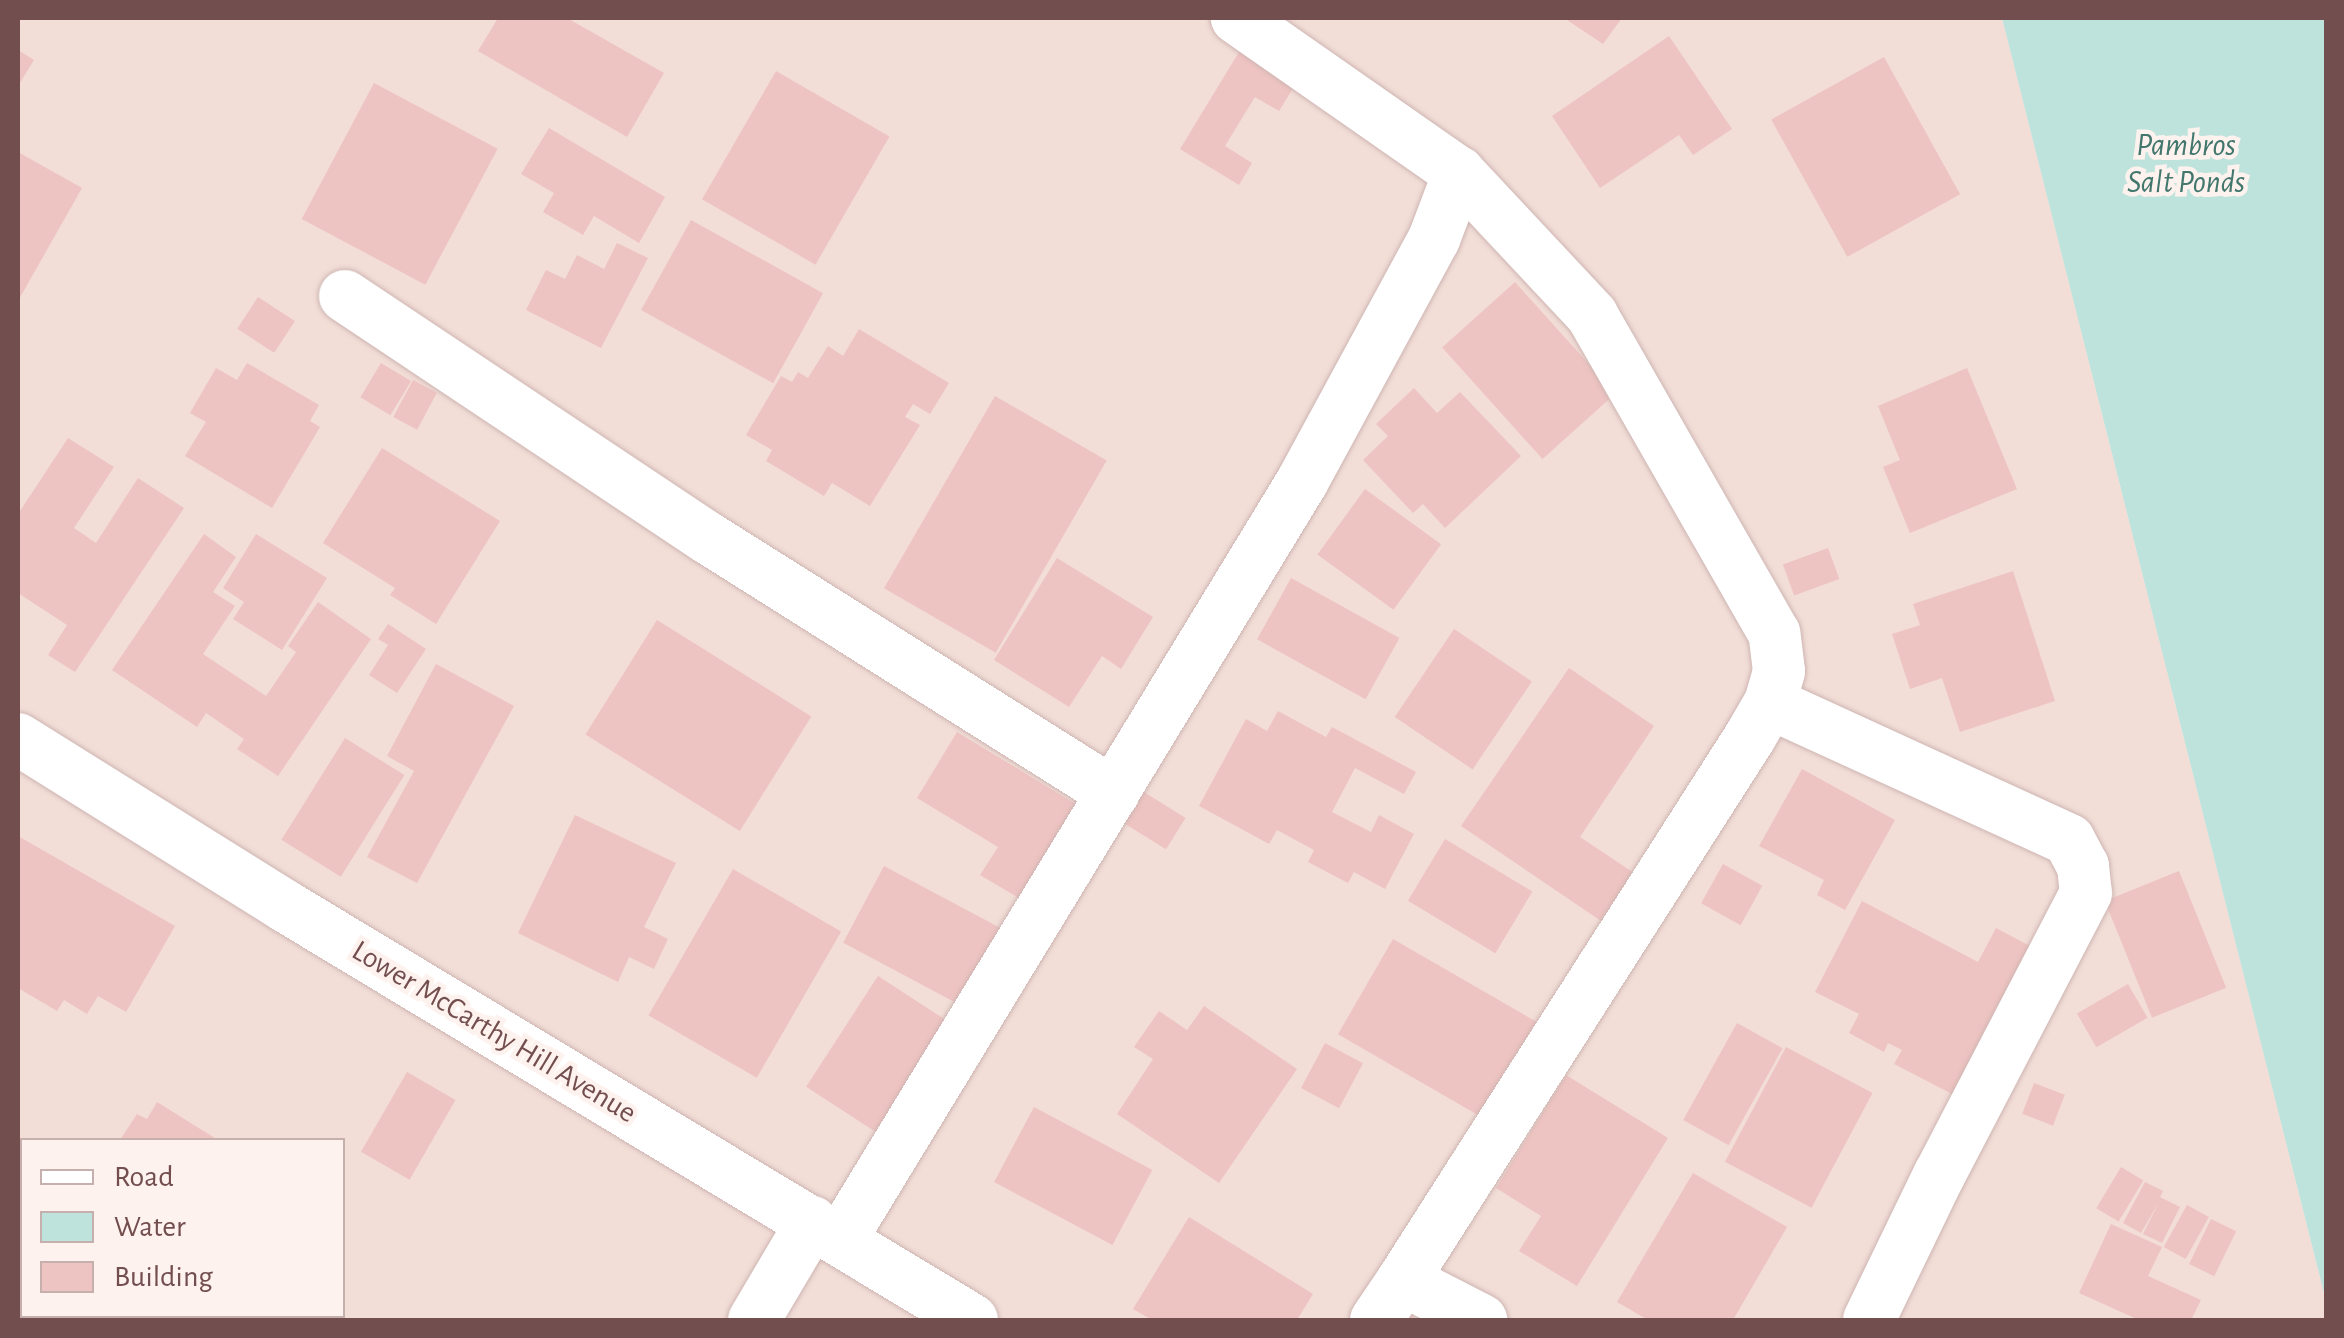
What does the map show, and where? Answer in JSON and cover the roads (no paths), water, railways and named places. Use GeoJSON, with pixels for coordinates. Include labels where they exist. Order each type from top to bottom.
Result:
{"type":"FeatureCollection","features":[{"type":"Feature","properties":{"kind":"street"},"geometry":{"type":"LineString","coordinates":[[1238,18],[1460,173],[1592,315],[1774,633],[1779,670],[1770,704],[1390,1300],[1481,1320]]}},
{"type":"Feature","properties":{"kind":"street"},"geometry":{"type":"LineString","coordinates":[[754,1320],[826,1231],[1113,793],[1302,482],[1434,239],[1460,173]]}},
{"type":"Feature","properties":{"kind":"street"},"geometry":{"type":"LineString","coordinates":[[345,296],[708,538],[1113,793]]}},
{"type":"Feature","properties":{"kind":"street"},"geometry":{"type":"LineString","coordinates":[[1770,704],[2069,840],[2083,866],[2086,892],[1939,1175],[1869,1320]]}},
{"type":"Feature","properties":{"kind":"street","name":"Lower McCarthy Hill Avenue"},"geometry":{"type":"LineString","coordinates":[[18,739],[285,906],[972,1320]]}},
{"type":"Feature","properties":{"kind":"water","name":"Pambros Salt Ponds"},"geometry":{"type":"Polygon","coordinates":[[[2002,18],[2326,18],[2326,1301],[2002,18]]]}}]}
